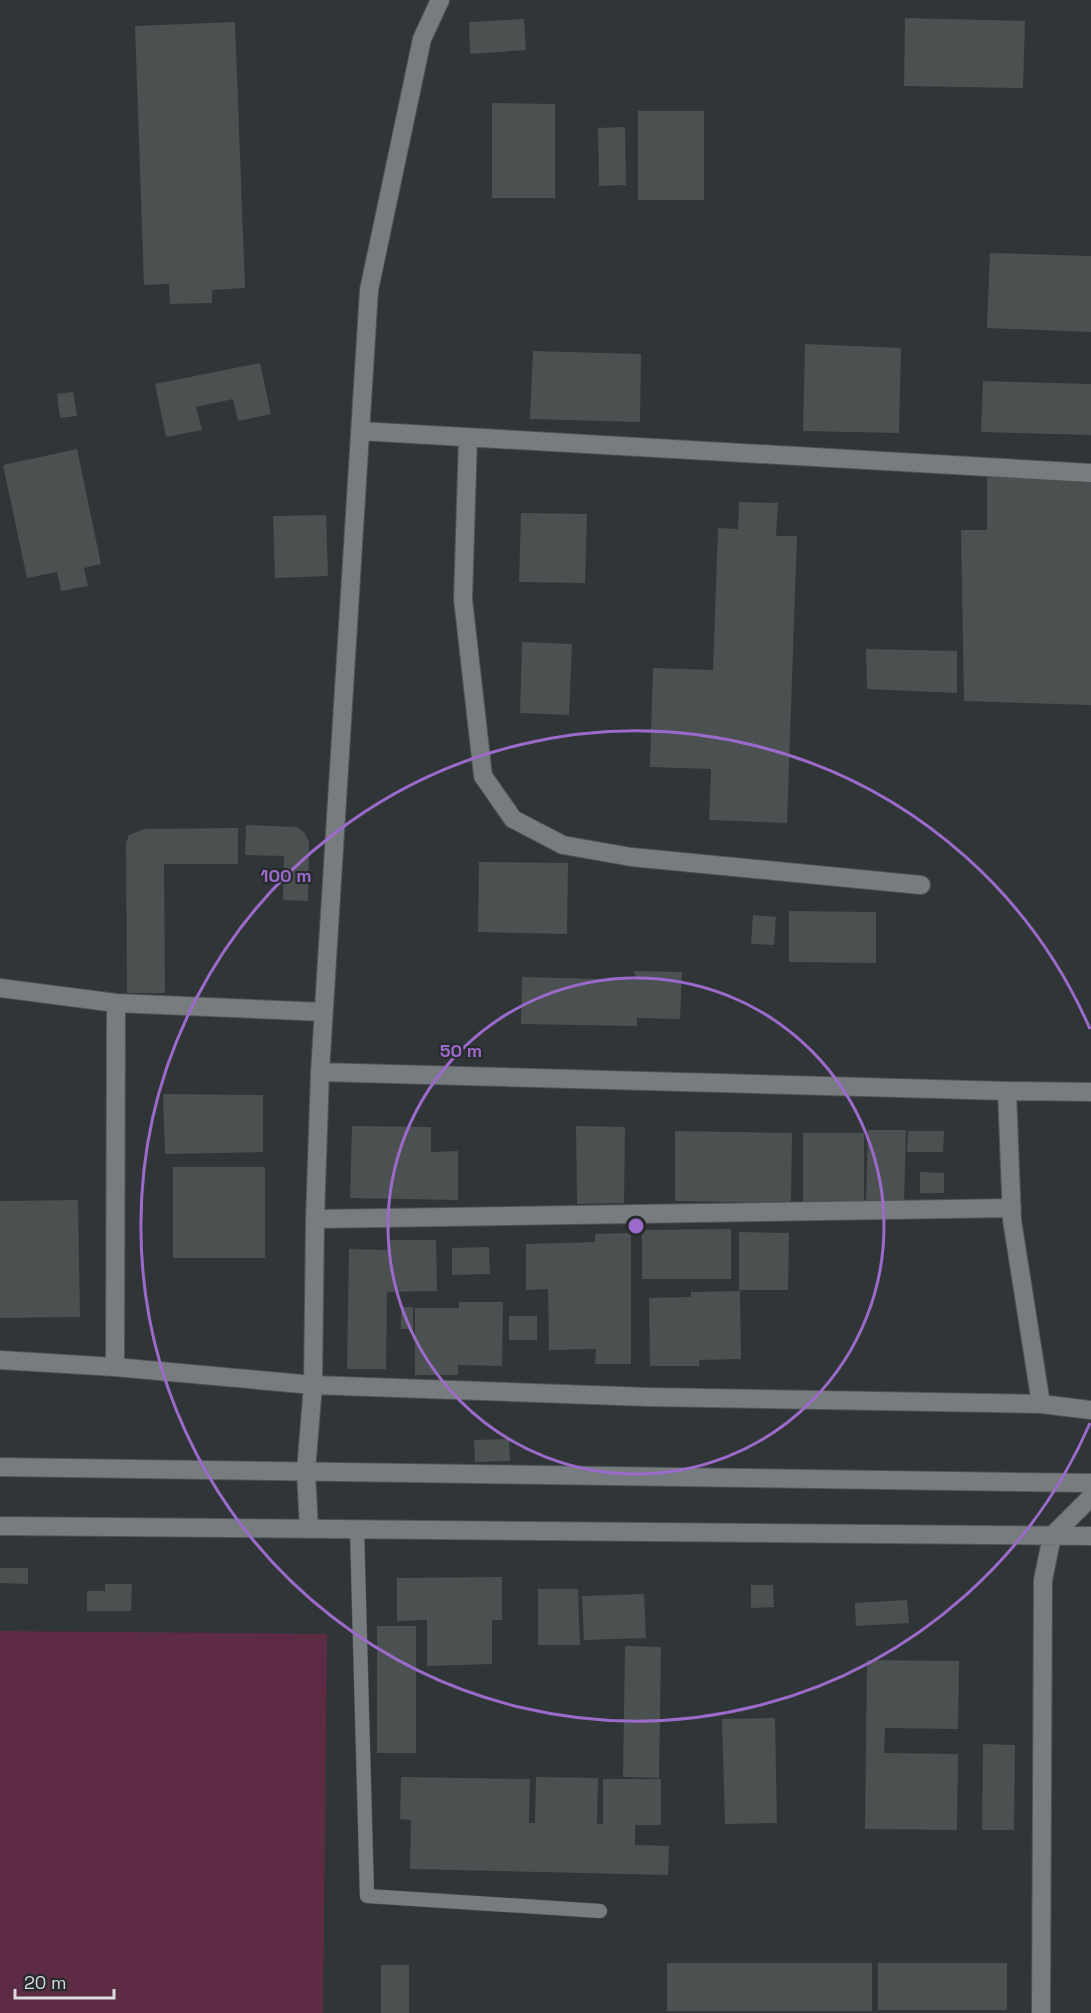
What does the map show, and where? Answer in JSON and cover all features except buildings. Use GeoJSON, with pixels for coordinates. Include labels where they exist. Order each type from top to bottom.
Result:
{"type":"FeatureCollection","features":[{"type":"Feature","properties":{"kind":"street"},"geometry":{"type":"LineString","coordinates":[[309,1529],[306,1471],[313,1385],[320,1071],[369,290],[422,39],[440,0]]}},
{"type":"Feature","properties":{"kind":"street"},"geometry":{"type":"LineString","coordinates":[[360,431],[1091,473]]}},
{"type":"Feature","properties":{"kind":"street"},"geometry":{"type":"LineString","coordinates":[[468,437],[463,599],[483,776],[513,819],[563,845],[631,857],[921,885]]}},
{"type":"Feature","properties":{"kind":"street"},"geometry":{"type":"LineString","coordinates":[[0,988],[116,1003],[323,1012]]}},
{"type":"Feature","properties":{"kind":"street"},"geometry":{"type":"LineString","coordinates":[[115,1367],[116,1003]]}},
{"type":"Feature","properties":{"kind":"street"},"geometry":{"type":"LineString","coordinates":[[320,1071],[1091,1092]]}},
{"type":"Feature","properties":{"kind":"street"},"geometry":{"type":"LineString","coordinates":[[1007,1091],[1012,1208],[1041,1404]]}},
{"type":"Feature","properties":{"kind":"street"},"geometry":{"type":"LineString","coordinates":[[315,1219],[1012,1208]]}},
{"type":"Feature","properties":{"kind":"street"},"geometry":{"type":"LineString","coordinates":[[0,1359],[313,1385],[648,1397],[1041,1404],[1091,1410]]}},
{"type":"Feature","properties":{"kind":"street"},"geometry":{"type":"LineString","coordinates":[[0,1467],[1091,1483]]}},
{"type":"Feature","properties":{"kind":"street"},"geometry":{"type":"LineString","coordinates":[[1041,2013],[1043,1580],[1052,1536],[1091,1497]]}},
{"type":"Feature","properties":{"kind":"street"},"geometry":{"type":"LineString","coordinates":[[0,1526],[1091,1536]]}},
{"type":"Feature","properties":{"kind":"lane"},"geometry":{"type":"LineString","coordinates":[[357,1530],[367,1896],[600,1911]]}},
{"type":"Feature","properties":{"kind":"shaded area"},"geometry":{"type":"Polygon","coordinates":[[[0,1631],[327,1634],[323,2013],[0,2013],[0,1631]]]}}]}
